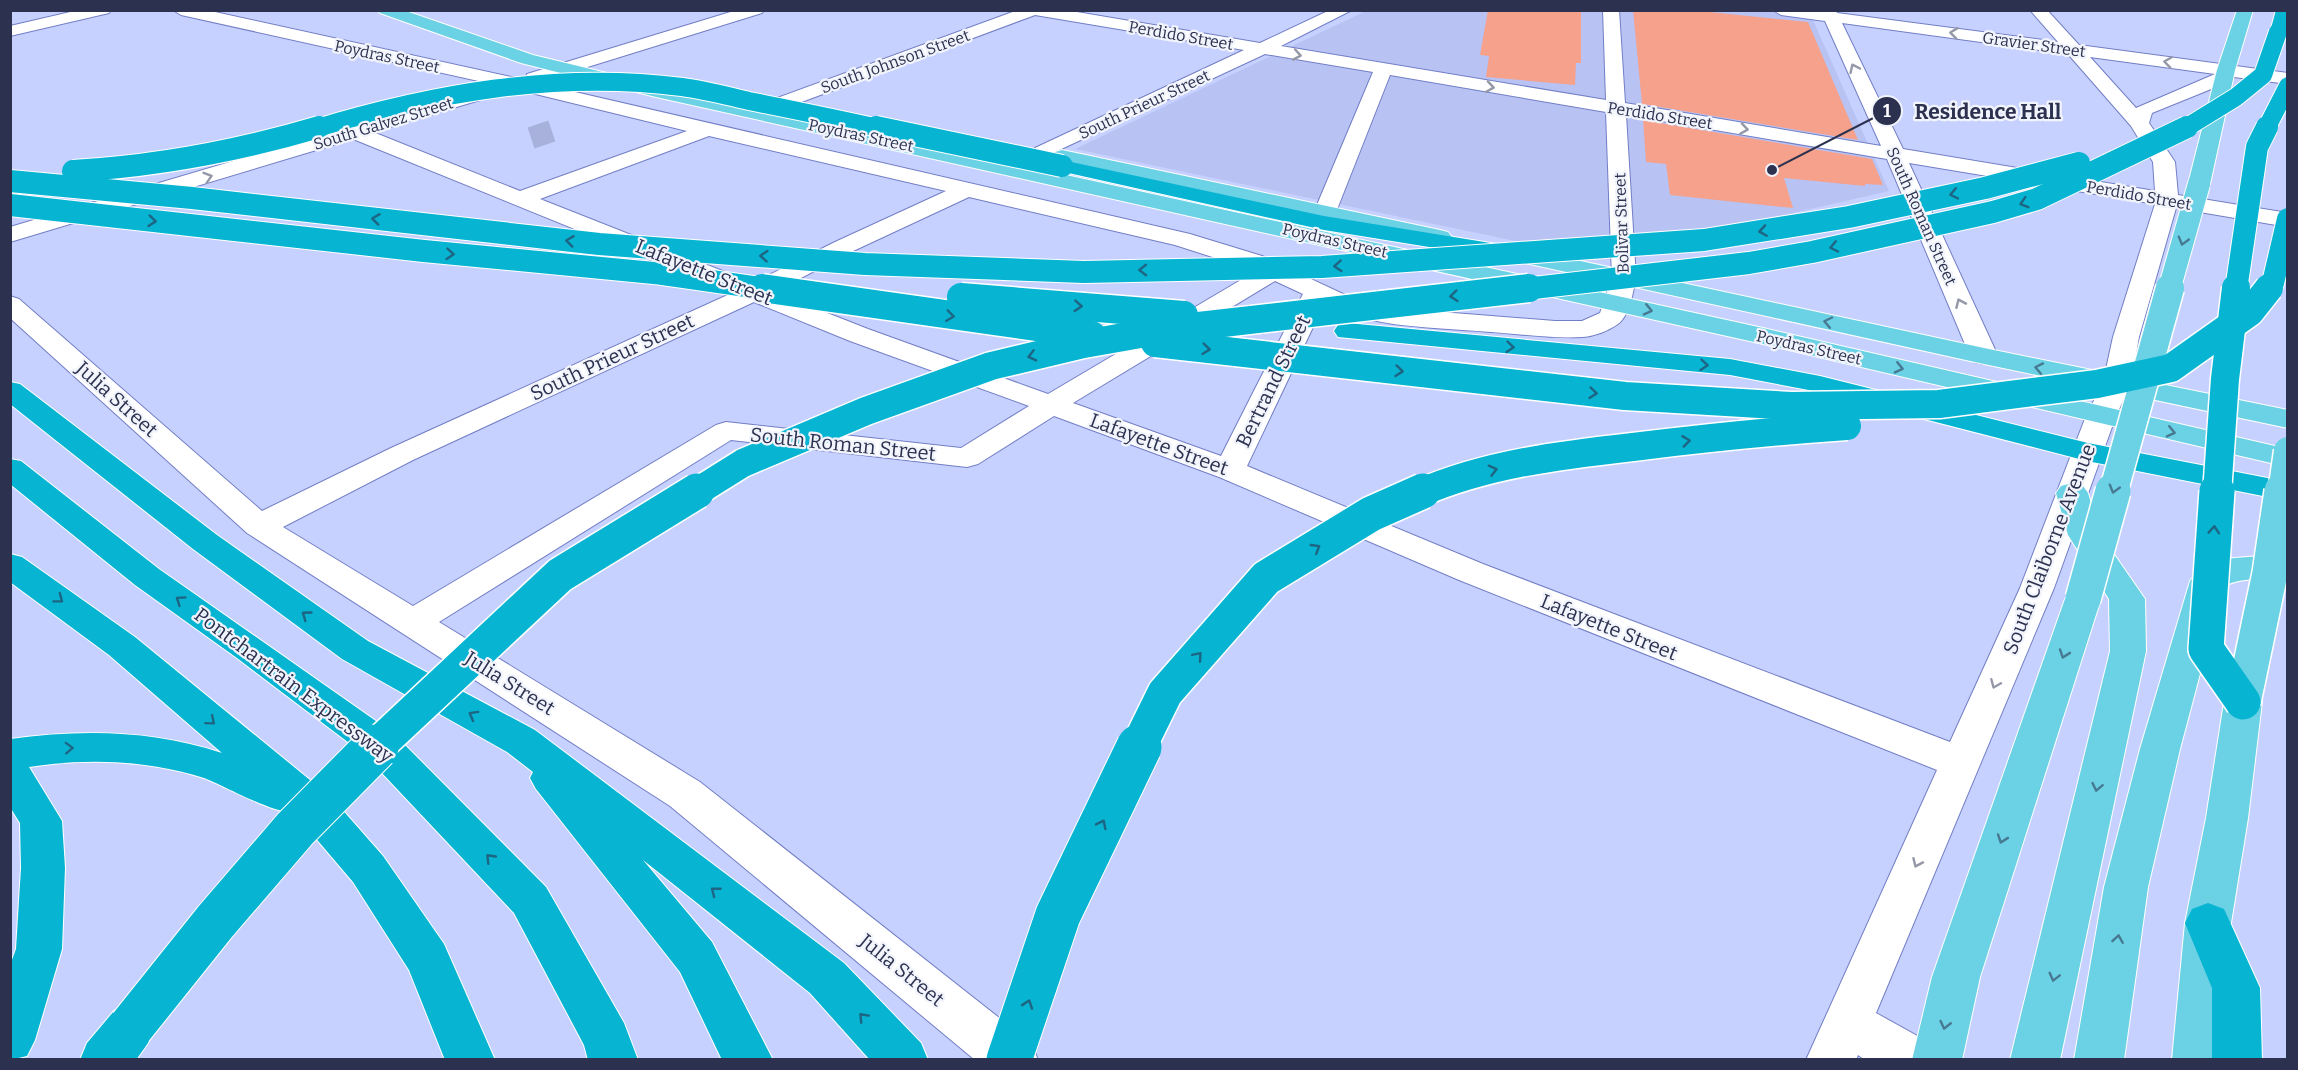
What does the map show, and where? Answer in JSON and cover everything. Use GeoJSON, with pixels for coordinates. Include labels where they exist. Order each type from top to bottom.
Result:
{"type":"FeatureCollection","features":[{"type":"Feature","properties":{"kind":"highway"},"geometry":{"type":"LineString","coordinates":[[10,181],[192,198],[599,244],[865,264],[1096,271],[1322,267],[1704,240],[1849,217],[1985,188],[2146,133],[2193,124],[2236,97],[2263,75],[2284,10]]}},
{"type":"Feature","properties":{"kind":"highway"},"geometry":{"type":"LineString","coordinates":[[10,173],[96,170],[161,162],[260,144],[397,106],[522,84],[650,83],[684,87],[1324,223],[1526,256]]}},
{"type":"Feature","properties":{"kind":"highway"},"geometry":{"type":"LineString","coordinates":[[2243,702],[2205,649],[2225,379],[2240,257],[2258,147],[2288,86]]}},
{"type":"Feature","properties":{"kind":"highway"},"geometry":{"type":"LineString","coordinates":[[117,1049],[215,922],[295,829],[408,715],[560,575],[743,463],[866,411],[981,370],[1084,344],[1162,330],[1749,263],[1812,252],[1993,212],[2037,199],[2146,133]]}},
{"type":"Feature","properties":{"kind":"highway"},"geometry":{"type":"LineString","coordinates":[[10,207],[424,252],[663,274],[1143,310],[1730,367],[1820,384],[2087,452],[2288,492]]}},
{"type":"Feature","properties":{"kind":"highway"},"geometry":{"type":"LineString","coordinates":[[1011,1059],[1058,915],[1166,693],[1266,578],[1371,514],[1437,485],[1513,465],[1580,453],[1751,433],[1877,423],[2040,405],[2105,394],[2171,368],[2250,312],[2273,282],[2288,219]]}},
{"type":"Feature","properties":{"kind":"highway"},"geometry":{"type":"LineString","coordinates":[[663,274],[970,319],[1187,347],[1625,396],[1791,406],[1939,404],[2105,394]]}},
{"type":"Feature","properties":{"kind":"highway"},"geometry":{"type":"LineString","coordinates":[[10,390],[205,542],[355,650],[521,741],[827,978],[903,1059]]}},
{"type":"Feature","properties":{"kind":"highway","name":"Pontchartrain Expressway"},"geometry":{"type":"LineString","coordinates":[[10,468],[147,577],[380,744],[530,900],[607,1039],[613,1059]]}},
{"type":"Feature","properties":{"kind":"highway"},"geometry":{"type":"LineString","coordinates":[[10,566],[122,646],[317,810],[368,869],[428,959],[470,1059]]}},
{"type":"Feature","properties":{"kind":"highway"},"geometry":{"type":"LineString","coordinates":[[521,741],[579,816],[626,869],[696,957],[748,1059]]}},
{"type":"Feature","properties":{"kind":"highway"},"geometry":{"type":"LineString","coordinates":[[10,754],[38,749],[104,747],[160,753],[212,765],[317,810]]}},
{"type":"Feature","properties":{"kind":"highway"},"geometry":{"type":"LineString","coordinates":[[10,771],[41,821],[43,868],[39,949],[10,1040]]}},
{"type":"Feature","properties":{"kind":"highway"},"geometry":{"type":"LineString","coordinates":[[2208,923],[2236,988],[2237,1059]]}},
{"type":"Feature","properties":{"kind":"main road","name":"Poydras Street"},"geometry":{"type":"LineString","coordinates":[[386,10],[527,59],[560,60]]}},
{"type":"Feature","properties":{"kind":"main road","name":"Poydras Street"},"geometry":{"type":"LineString","coordinates":[[424,10],[560,60],[757,112],[1617,303],[2105,394],[2288,419]]}},
{"type":"Feature","properties":{"kind":"main road","name":"South Claiborne Avenue"},"geometry":{"type":"LineString","coordinates":[[1937,1059],[1956,976],[2083,599],[2199,184],[2225,74],[2245,10]]}},
{"type":"Feature","properties":{"kind":"main road","name":"Poydras Street"},"geometry":{"type":"LineString","coordinates":[[596,59],[1325,212],[1984,356],[2105,394],[2288,458]]}},
{"type":"Feature","properties":{"kind":"main road"},"geometry":{"type":"LineString","coordinates":[[2198,1059],[2208,923],[2227,818],[2243,702],[2270,573],[2288,451]]}},
{"type":"Feature","properties":{"kind":"main road"},"geometry":{"type":"LineString","coordinates":[[2034,1059],[2082,860],[2128,651],[2127,599],[2084,535],[2072,493]]}},
{"type":"Feature","properties":{"kind":"main road"},"geometry":{"type":"LineString","coordinates":[[2099,1059],[2126,887],[2160,749],[2207,581],[2226,570],[2272,568],[2288,564]]}},
{"type":"Feature","properties":{"kind":"street"},"geometry":{"type":"LineString","coordinates":[[10,31],[103,10]]}},
{"type":"Feature","properties":{"kind":"street","name":"Poydras Street"},"geometry":{"type":"LineString","coordinates":[[181,10],[515,83],[708,130],[1182,239],[1252,261],[1350,307],[1390,316]]}},
{"type":"Feature","properties":{"kind":"street","name":"South Galvez Street"},"geometry":{"type":"LineString","coordinates":[[10,235],[515,83],[560,60],[596,59],[756,10]]}},
{"type":"Feature","properties":{"kind":"street","name":"South Prieur Street"},"geometry":{"type":"LineString","coordinates":[[1042,152],[1344,10]]}},
{"type":"Feature","properties":{"kind":"street","name":"Bolivar Street"},"geometry":{"type":"LineString","coordinates":[[1390,316],[1556,329],[1585,329],[1611,317],[1624,278],[1611,10]]}},
{"type":"Feature","properties":{"kind":"street","name":"Gravier Street"},"geometry":{"type":"LineString","coordinates":[[1781,10],[1829,14],[2073,49],[2225,74],[2288,79]]}},
{"type":"Feature","properties":{"kind":"street","name":"South Claiborne Avenue"},"geometry":{"type":"LineString","coordinates":[[1839,1041],[2037,588],[2126,337],[2167,200],[2164,162],[2146,133],[2038,10]]}},
{"type":"Feature","properties":{"kind":"street","name":"Perdido Street"},"geometry":{"type":"LineString","coordinates":[[1033,11],[2288,219]]}},
{"type":"Feature","properties":{"kind":"street","name":"South Johnson Street"},"geometry":{"type":"LineString","coordinates":[[757,112],[1033,11]]}},
{"type":"Feature","properties":{"kind":"street","name":"South Roman Street"},"geometry":{"type":"LineString","coordinates":[[1829,14],[1895,154],[1984,356]]}},
{"type":"Feature","properties":{"kind":"street"},"geometry":{"type":"LineString","coordinates":[[655,22],[692,30]]}},
{"type":"Feature","properties":{"kind":"street","name":"South Galvez Street"},"geometry":{"type":"LineString","coordinates":[[10,207],[527,59]]}},
{"type":"Feature","properties":{"kind":"street"},"geometry":{"type":"LineString","coordinates":[[1325,212],[1383,69]]}},
{"type":"Feature","properties":{"kind":"street"},"geometry":{"type":"LineString","coordinates":[[2146,133],[2144,110],[2225,74]]}},
{"type":"Feature","properties":{"kind":"street"},"geometry":{"type":"LineString","coordinates":[[521,198],[708,130]]}},
{"type":"Feature","properties":{"kind":"street"},"geometry":{"type":"LineString","coordinates":[[280,131],[304,147]]}},
{"type":"Feature","properties":{"kind":"street","name":"Lafayette Street"},"geometry":{"type":"LineString","coordinates":[[354,132],[859,335],[1230,470],[1471,572],[1961,763]]}},
{"type":"Feature","properties":{"kind":"street"},"geometry":{"type":"LineString","coordinates":[[141,170],[174,187]]}},
{"type":"Feature","properties":{"kind":"street","name":"South Prieur Street"},"geometry":{"type":"LineString","coordinates":[[259,526],[402,454],[754,292],[843,247],[966,190]]}},
{"type":"Feature","properties":{"kind":"street","name":"South Roman Street"},"geometry":{"type":"LineString","coordinates":[[413,622],[726,430],[967,458],[1111,367],[1274,271]]}},
{"type":"Feature","properties":{"kind":"street","name":"Bertrand Street"},"geometry":{"type":"LineString","coordinates":[[1230,470],[1317,292]]}},
{"type":"Feature","properties":{"kind":"street","name":"Julia Street"},"geometry":{"type":"LineString","coordinates":[[10,304],[259,526],[685,794],[1011,1059]]}},
{"type":"Feature","properties":{"kind":"street"},"geometry":{"type":"LineString","coordinates":[[1839,1041],[1912,1059]]}},
{"type":"Feature","properties":{"kind":"shaded area"},"geometry":{"type":"Polygon","coordinates":[[[1366,11],[1809,11],[1889,191],[1596,258],[1075,149],[1366,11]]]}},
{"type":"Feature","properties":{"kind":"building"},"geometry":{"type":"Polygon","coordinates":[[[1488,10],[1581,10],[1581,63],[1576,63],[1575,85],[1486,77],[1489,56],[1480,55],[1488,10]]]}},
{"type":"Feature","properties":{"kind":"building"},"geometry":{"type":"Polygon","coordinates":[[[1633,10],[1690,10],[1808,22],[1858,140],[1642,104],[1633,10]]]}},
{"type":"Feature","properties":{"kind":"building"},"geometry":{"type":"Polygon","coordinates":[[[1643,120],[1872,159],[1883,185],[1865,184],[1865,186],[1784,178],[1793,208],[1670,195],[1666,164],[1646,162],[1643,120]]]}},
{"type":"Feature","properties":{"kind":"tunnel"},"geometry":{"type":"LineString","coordinates":[[531,138],[561,128]]}},
{"type":"Feature","properties":{"kind":"place","name":"Residence Hall"},"geometry":{"type":"Point","coordinates":[1772,170]}}]}
